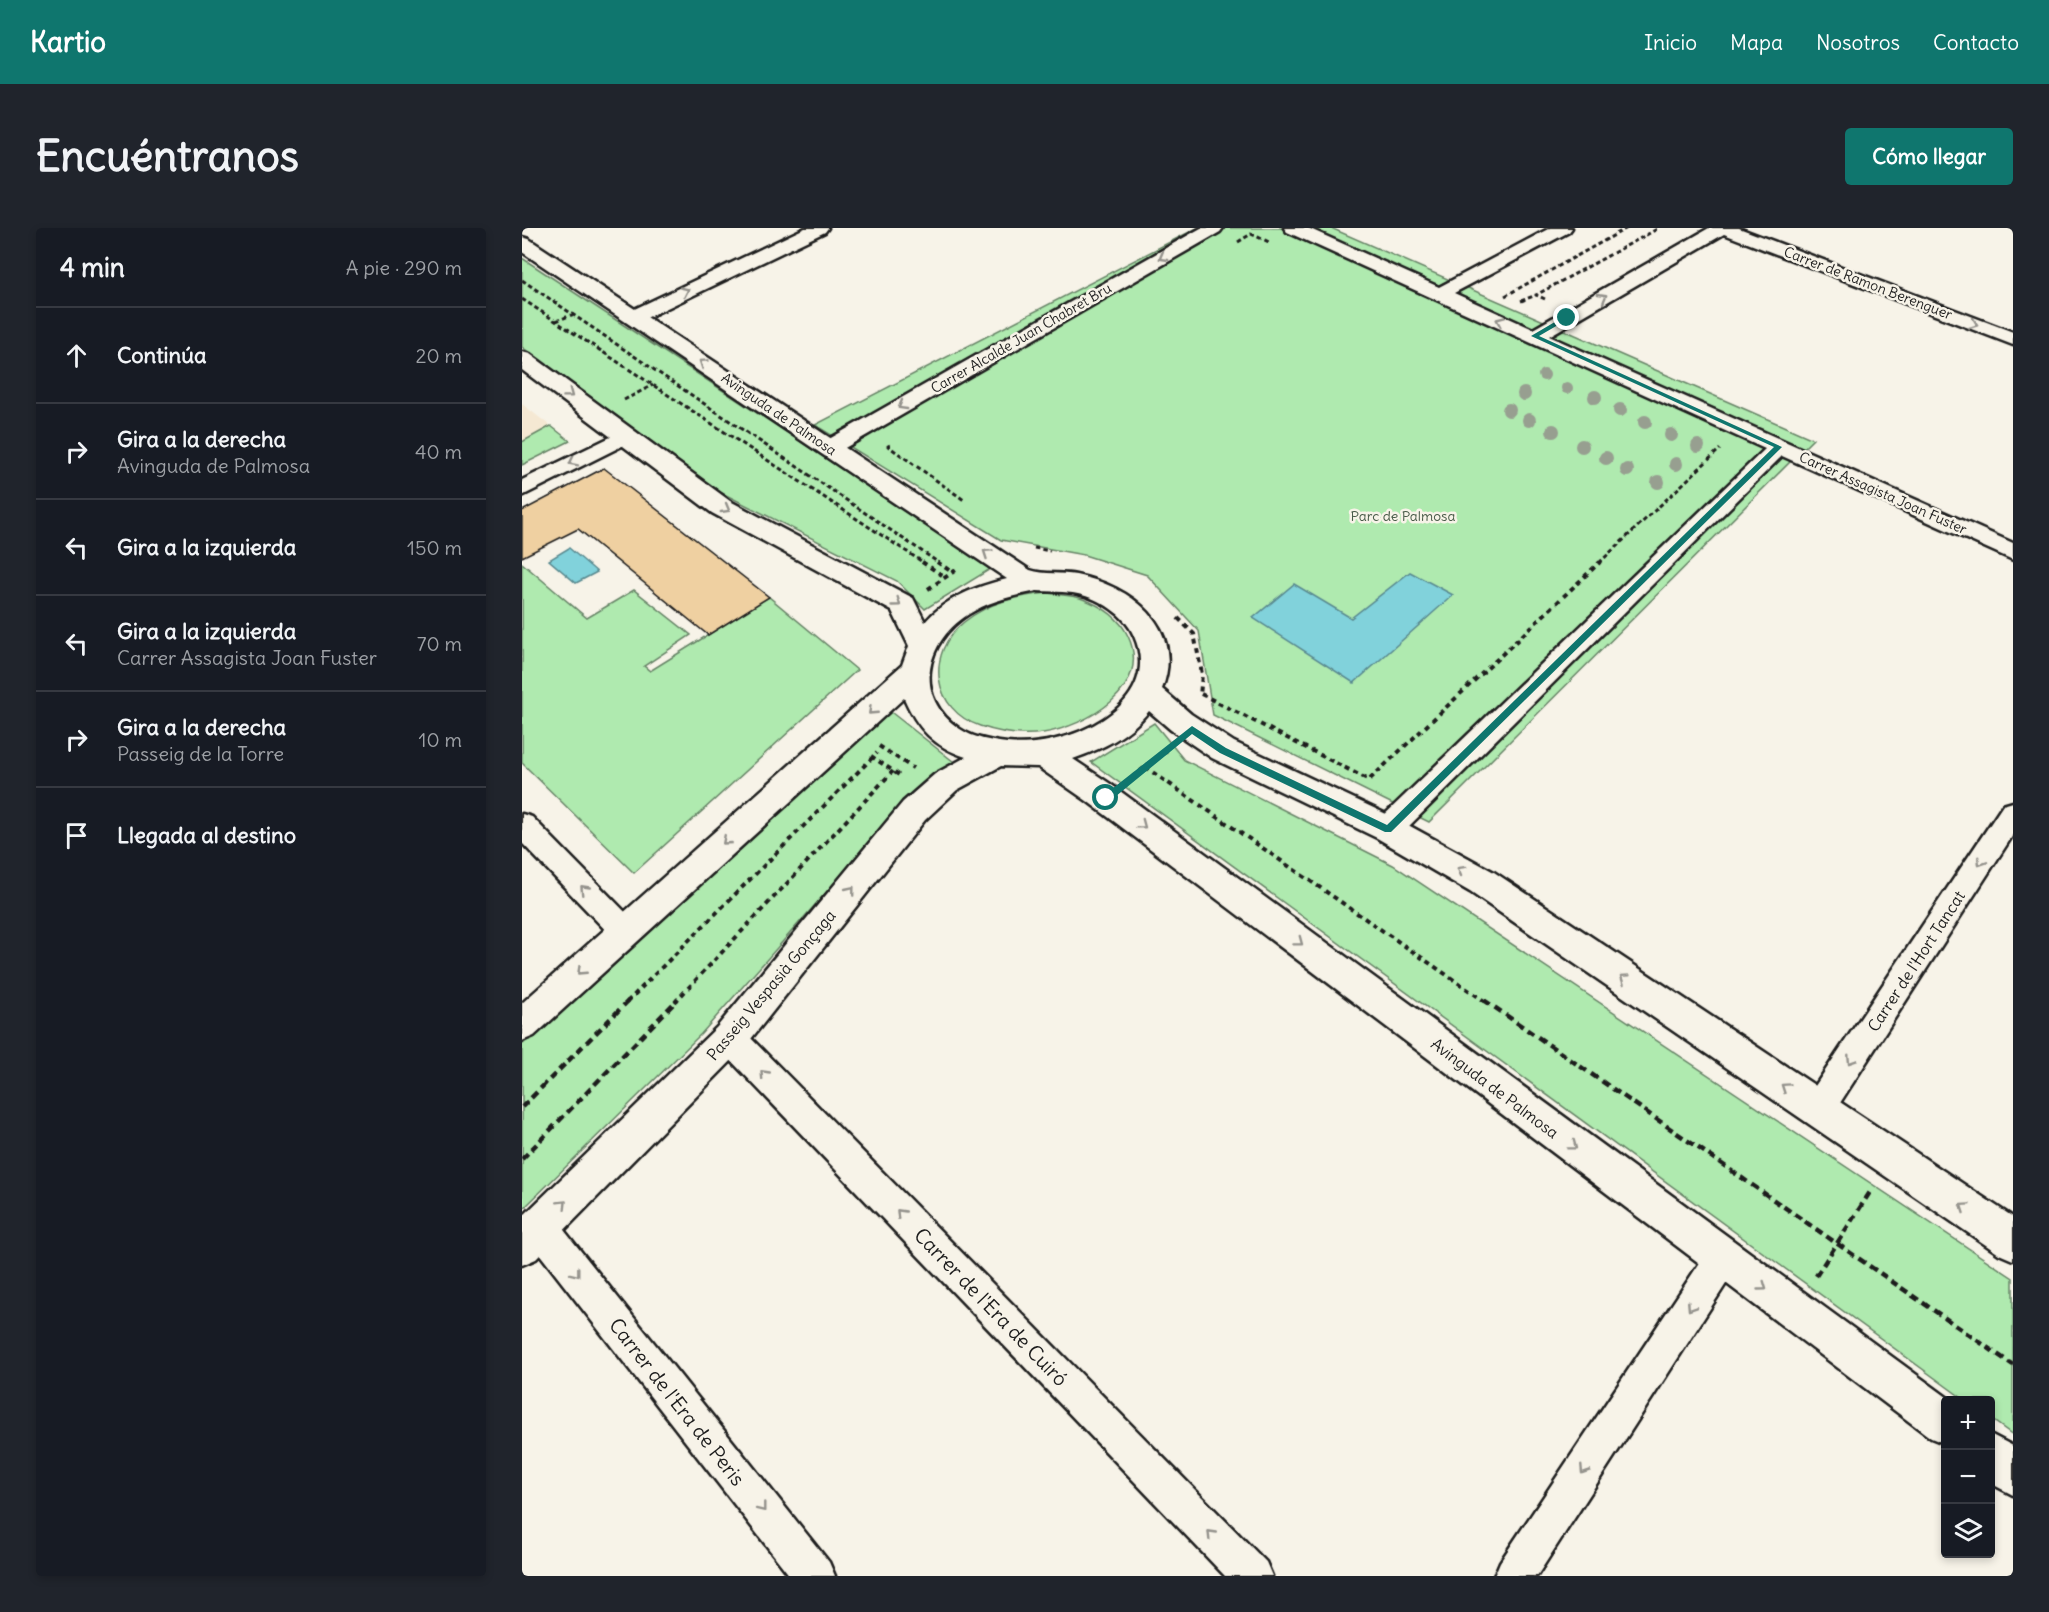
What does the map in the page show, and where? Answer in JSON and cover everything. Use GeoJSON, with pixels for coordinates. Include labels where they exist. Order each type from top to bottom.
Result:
{"type":"FeatureCollection","features":[{"type":"Feature","properties":{"kind":"street"},"geometry":{"type":"LineString","coordinates":[[633,316],[819,228]]}},
{"type":"Feature","properties":{"kind":"street","name":"Carrer Alcalde Juan Chabret Bru"},"geometry":{"type":"LineString","coordinates":[[829,448],[1214,228]]}},
{"type":"Feature","properties":{"kind":"street","name":"Carrer Assagista Joan Fuster"},"geometry":{"type":"LineString","coordinates":[[1293,228],[2013,552]]}},
{"type":"Feature","properties":{"kind":"street"},"geometry":{"type":"LineString","coordinates":[[1439,294],[1563,228]]}},
{"type":"Feature","properties":{"kind":"street"},"geometry":{"type":"LineString","coordinates":[[1534,336],[1722,228]]}},
{"type":"Feature","properties":{"kind":"street","name":"Carrer de Ramon Berenguer"},"geometry":{"type":"LineString","coordinates":[[1722,228],[2013,339]]}},
{"type":"Feature","properties":{"kind":"street","name":"Avinguda de Palmosa"},"geometry":{"type":"LineString","coordinates":[[522,243],[1021,576],[1037,582]]}},
{"type":"Feature","properties":{"kind":"street"},"geometry":{"type":"LineString","coordinates":[[522,359],[721,507],[903,605],[918,658],[916,699],[932,724],[959,743],[995,754],[1043,755],[1077,747],[1107,733],[1131,714],[1148,692],[1155,663],[1151,636],[1134,612],[1108,595],[1074,584],[1037,582],[1002,588],[969,601],[942,621],[918,658],[843,738],[522,1025]]}},
{"type":"Feature","properties":{"kind":"street"},"geometry":{"type":"LineString","coordinates":[[522,489],[625,435]]}},
{"type":"Feature","properties":{"kind":"street"},"geometry":{"type":"LineString","coordinates":[[1388,829],[1779,447]]}},
{"type":"Feature","properties":{"kind":"street"},"geometry":{"type":"LineString","coordinates":[[1148,692],[1192,730],[1223,750],[1388,829],[1482,882],[2013,1240]]}},
{"type":"Feature","properties":{"kind":"street","name":"Passeig Vespasià Gonçaga"},"geometry":{"type":"LineString","coordinates":[[531,1236],[730,1038],[914,811],[946,782],[995,754]]}},
{"type":"Feature","properties":{"kind":"street","name":"Avinguda de Palmosa"},"geometry":{"type":"LineString","coordinates":[[1043,755],[1106,798],[1941,1419]]}},
{"type":"Feature","properties":{"kind":"street","name":"Carrer de l'Hort Tancat"},"geometry":{"type":"LineString","coordinates":[[1818,1109],[2011,819]]}},
{"type":"Feature","properties":{"kind":"street"},"geometry":{"type":"LineString","coordinates":[[522,825],[625,931]]}},
{"type":"Feature","properties":{"kind":"street","name":"Carrer de l'Era de Cuiró"},"geometry":{"type":"LineString","coordinates":[[730,1038],[1252,1576]]}},
{"type":"Feature","properties":{"kind":"street","name":"Carrer de l'Era de Peris"},"geometry":{"type":"LineString","coordinates":[[531,1236],[815,1576]]}},
{"type":"Feature","properties":{"kind":"street"},"geometry":{"type":"LineString","coordinates":[[1514,1576],[1723,1258]]}},
{"type":"Feature","properties":{"kind":"street"},"geometry":{"type":"LineString","coordinates":[[1995,1460],[2013,1473]]}},
{"type":"Feature","properties":{"kind":"path"},"geometry":{"type":"LineString","coordinates":[[1500,298],[1627,228]]}},
{"type":"Feature","properties":{"kind":"path"},"geometry":{"type":"LineString","coordinates":[[1576,313],[1536,295],[1659,228]]}},
{"type":"Feature","properties":{"kind":"path"},"geometry":{"type":"LineString","coordinates":[[1231,246],[1251,234],[1272,244]]}},
{"type":"Feature","properties":{"kind":"path"},"geometry":{"type":"LineString","coordinates":[[522,280],[952,572]]}},
{"type":"Feature","properties":{"kind":"path"},"geometry":{"type":"LineString","coordinates":[[522,299],[945,577]]}},
{"type":"Feature","properties":{"kind":"path"},"geometry":{"type":"LineString","coordinates":[[898,440],[888,446],[973,506]]}},
{"type":"Feature","properties":{"kind":"path"},"geometry":{"type":"LineString","coordinates":[[1201,694],[1369,780],[1720,449],[1710,444]]}},
{"type":"Feature","properties":{"kind":"path"},"geometry":{"type":"LineString","coordinates":[[1031,548],[1051,552]]}},
{"type":"Feature","properties":{"kind":"path"},"geometry":{"type":"LineString","coordinates":[[1106,798],[1192,730],[1193,717],[1201,694],[1202,674],[1194,634],[1171,610]]}},
{"type":"Feature","properties":{"kind":"path"},"geometry":{"type":"LineString","coordinates":[[843,738],[931,796]]}},
{"type":"Feature","properties":{"kind":"path"},"geometry":{"type":"LineString","coordinates":[[522,1107],[881,748]]}},
{"type":"Feature","properties":{"kind":"path"},"geometry":{"type":"LineString","coordinates":[[1145,767],[2013,1365]]}},
{"type":"Feature","properties":{"kind":"path"},"geometry":{"type":"LineString","coordinates":[[522,1159],[648,1031],[893,771]]}},
{"type":"Feature","properties":{"kind":"path"},"geometry":{"type":"LineString","coordinates":[[1794,1310],[1892,1159]]}},
{"type":"Feature","properties":{"kind":"shaded area"},"geometry":{"type":"Polygon","coordinates":[[[522,404],[570,441],[522,465],[522,404]]]}},
{"type":"Feature","properties":{"kind":"green space","name":"Parc de Palmosa"},"geometry":{"type":"Polygon","coordinates":[[[1197,228],[1331,228],[1813,439],[1429,822],[1213,715],[1199,631],[1147,575],[1084,555],[1001,540],[815,425],[1197,228]]]}},
{"type":"Feature","properties":{"kind":"green space"},"geometry":{"type":"Polygon","coordinates":[[[522,258],[992,568],[925,609],[897,581],[716,490],[522,347],[522,258]]]}},
{"type":"Feature","properties":{"kind":"green space"},"geometry":{"type":"Polygon","coordinates":[[[551,426],[570,441],[522,465],[522,442],[551,426]]]}},
{"type":"Feature","properties":{"kind":"green space"},"geometry":{"type":"Polygon","coordinates":[[[522,563],[587,618],[634,590],[691,635],[644,666],[650,671],[769,597],[857,670],[634,873],[522,763],[522,563]]]}},
{"type":"Feature","properties":{"kind":"green space"},"geometry":{"type":"Polygon","coordinates":[[[1048,593],[1080,598],[1102,608],[1120,623],[1128,636],[1133,655],[1131,673],[1123,688],[1111,702],[1095,713],[1060,729],[1043,733],[1003,732],[980,726],[964,718],[952,707],[939,680],[939,664],[943,649],[952,635],[964,622],[983,609],[1015,598],[1048,593]]]}},
{"type":"Feature","properties":{"kind":"green space"},"geometry":{"type":"Polygon","coordinates":[[[887,709],[954,762],[911,796],[701,1034],[522,1210],[522,1045],[887,709]]]}},
{"type":"Feature","properties":{"kind":"green space"},"geometry":{"type":"Polygon","coordinates":[[[1154,723],[1184,760],[1393,865],[2013,1278],[2013,1435],[1995,1422],[1995,1396],[1960,1396],[1091,762],[1154,723]]]}},
{"type":"Feature","properties":{"kind":"water"},"geometry":{"type":"Polygon","coordinates":[[[569,548],[597,572],[576,583],[549,560],[569,548]]]}},
{"type":"Feature","properties":{"kind":"water"},"geometry":{"type":"Polygon","coordinates":[[[1410,572],[1453,595],[1354,683],[1253,618],[1294,584],[1351,618],[1410,572]]]}},
{"type":"Feature","properties":{"kind":"building"},"geometry":{"type":"Polygon","coordinates":[[[604,468],[769,597],[708,635],[578,529],[522,557],[522,511],[604,468]]]}},
{"type":"Feature","properties":{"kind":"route"},"geometry":{"type":"LineString","coordinates":[[1106,798],[1192,730],[1223,750],[1388,829],[1779,447],[1534,336],[1567,318]]}}]}
